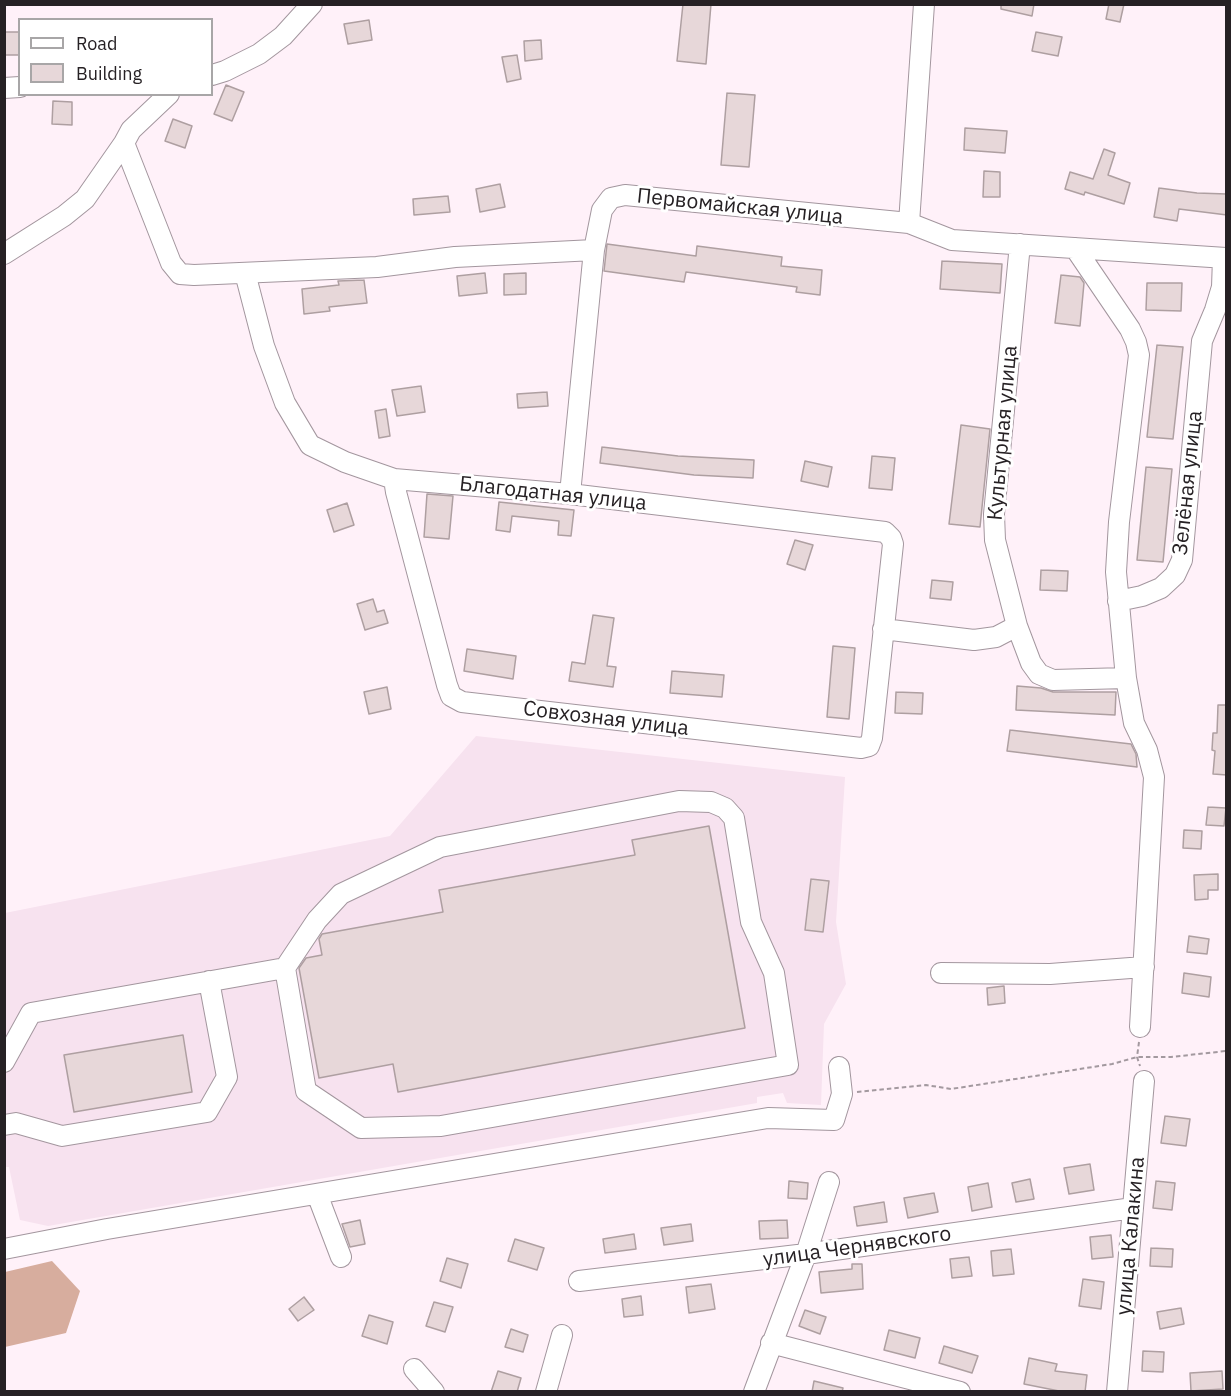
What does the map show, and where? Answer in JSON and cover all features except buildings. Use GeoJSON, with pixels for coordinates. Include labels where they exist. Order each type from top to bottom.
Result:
{"type":"FeatureCollection","features":[{"type":"Feature","properties":{"kind":"street"},"geometry":{"type":"LineString","coordinates":[[213,75],[259,54],[283,36],[312,4]]}},
{"type":"Feature","properties":{"kind":"street"},"geometry":{"type":"LineString","coordinates":[[909,223],[924,4]]}},
{"type":"Feature","properties":{"kind":"street"},"geometry":{"type":"LineString","coordinates":[[4,254],[85,199],[124,143],[131,129],[167,96]]}},
{"type":"Feature","properties":{"kind":"street"},"geometry":{"type":"LineString","coordinates":[[124,143],[171,263],[180,274],[377,267],[455,257],[594,250]]}},
{"type":"Feature","properties":{"kind":"street","name":"Первомайская улица"},"geometry":{"type":"LineString","coordinates":[[570,494],[594,250],[602,210],[611,198],[625,195],[909,223],[952,240],[1225,258]]}},
{"type":"Feature","properties":{"kind":"street","name":"Культурная улица"},"geometry":{"type":"LineString","coordinates":[[1020,244],[994,514],[995,540],[1017,626],[1031,663],[1039,674],[1053,680],[1126,678]]}},
{"type":"Feature","properties":{"kind":"street"},"geometry":{"type":"LineString","coordinates":[[1075,248],[1130,329],[1136,342],[1138,355],[1119,522],[1116,572],[1126,678],[1134,723],[1147,750],[1154,777],[1140,1027]]}},
{"type":"Feature","properties":{"kind":"street","name":"Зелёная улица"},"geometry":{"type":"LineString","coordinates":[[1118,601],[1142,597],[1161,588],[1175,575],[1182,560],[1202,340],[1222,287],[1225,258]]}},
{"type":"Feature","properties":{"kind":"street","name":"Благодатная улица"},"geometry":{"type":"LineString","coordinates":[[245,273],[264,346],[282,394],[310,445],[345,462],[394,479],[570,494],[885,532],[893,544],[884,629]]}},
{"type":"Feature","properties":{"kind":"street","name":"Совхозная улица"},"geometry":{"type":"LineString","coordinates":[[394,479],[447,686],[451,696],[462,702],[861,748],[869,746],[872,738],[884,629]]}},
{"type":"Feature","properties":{"kind":"street"},"geometry":{"type":"LineString","coordinates":[[884,629],[974,640],[996,637],[1017,626]]}},
{"type":"Feature","properties":{"kind":"street"},"geometry":{"type":"LineString","coordinates":[[4,1062],[32,1013],[285,968],[317,920],[341,894],[440,847],[679,801],[711,802],[725,807],[734,818],[751,922],[774,973],[788,1065],[441,1126],[362,1128],[306,1091],[285,968]]}},
{"type":"Feature","properties":{"kind":"street"},"geometry":{"type":"LineString","coordinates":[[941,973],[1050,974],[1144,967]]}},
{"type":"Feature","properties":{"kind":"street"},"geometry":{"type":"LineString","coordinates":[[4,1125],[16,1123],[62,1136],[207,1112],[227,1077],[209,981]]}},
{"type":"Feature","properties":{"kind":"street"},"geometry":{"type":"LineString","coordinates":[[5,1246],[768,1118],[834,1120],[842,1094],[839,1067]]}},
{"type":"Feature","properties":{"kind":"street","name":"улица Калакина"},"geometry":{"type":"LineString","coordinates":[[1117,1392],[1144,1081]]}},
{"type":"Feature","properties":{"kind":"street"},"geometry":{"type":"LineString","coordinates":[[754,1392],[806,1254],[829,1182]]}},
{"type":"Feature","properties":{"kind":"street"},"geometry":{"type":"LineString","coordinates":[[317,1194],[340,1257]]}},
{"type":"Feature","properties":{"kind":"street","name":"улица Чернявского"},"geometry":{"type":"LineString","coordinates":[[579,1281],[806,1254],[1133,1208]]}},
{"type":"Feature","properties":{"kind":"street"},"geometry":{"type":"LineString","coordinates":[[546,1392],[562,1335]]}},
{"type":"Feature","properties":{"kind":"street"},"geometry":{"type":"LineString","coordinates":[[771,1343],[960,1392]]}},
{"type":"Feature","properties":{"kind":"street"},"geometry":{"type":"LineString","coordinates":[[414,1369],[434,1392]]}},
{"type":"Feature","properties":{"kind":"path"},"geometry":{"type":"LineString","coordinates":[[1140,1027],[1137,1057],[1144,1081]]}},
{"type":"Feature","properties":{"kind":"path"},"geometry":{"type":"LineString","coordinates":[[842,1094],[926,1085],[951,1089],[1112,1064],[1137,1057],[1171,1057],[1227,1051]]}},
{"type":"Feature","properties":{"kind":"shaded area"},"geometry":{"type":"Polygon","coordinates":[[[476,736],[845,777],[836,922],[846,984],[824,1024],[821,1105],[787,1103],[783,1093],[757,1097],[757,1103],[48,1226],[20,1220],[9,1167],[5,1167],[5,913],[390,836],[476,736]]]}},
{"type":"Feature","properties":{"kind":"shaded area"},"geometry":{"type":"Polygon","coordinates":[[[52,1261],[80,1291],[66,1333],[5,1347],[5,1272],[52,1261]]]}}]}
